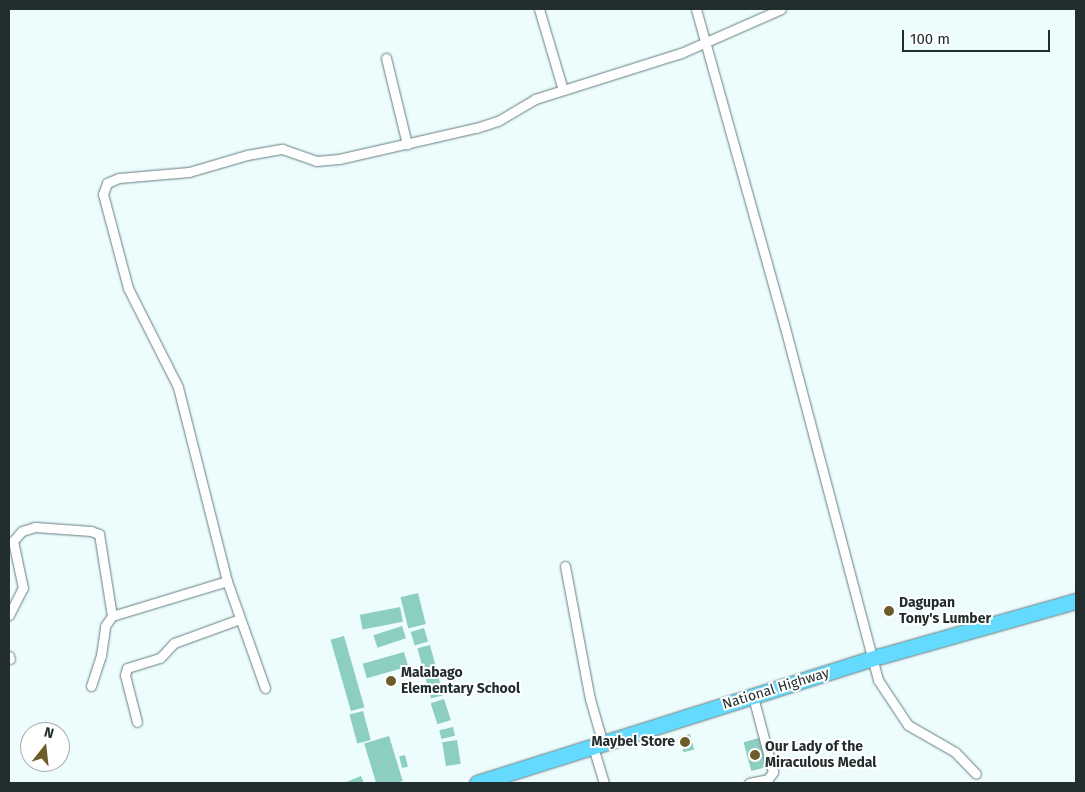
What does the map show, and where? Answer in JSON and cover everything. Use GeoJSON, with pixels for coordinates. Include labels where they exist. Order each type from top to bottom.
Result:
{"type":"FeatureCollection","features":[{"type":"Feature","properties":{"kind":"highway","name":"National Highway"},"geometry":{"type":"LineString","coordinates":[[477,783],[871,659],[1076,601]]}},
{"type":"Feature","properties":{"kind":"street"},"geometry":{"type":"LineString","coordinates":[[539,9],[563,90]]}},
{"type":"Feature","properties":{"kind":"street"},"geometry":{"type":"LineString","coordinates":[[696,9],[704,45],[784,324],[878,680],[908,724],[955,752],[976,774]]}},
{"type":"Feature","properties":{"kind":"street"},"geometry":{"type":"LineString","coordinates":[[265,688],[227,581],[187,414],[178,387],[128,288],[109,223],[104,188],[119,178],[189,172],[247,154],[289,149],[310,160],[324,161],[407,144],[492,123],[525,102],[704,45],[781,9]]}},
{"type":"Feature","properties":{"kind":"street"},"geometry":{"type":"LineString","coordinates":[[386,58],[407,144]]}},
{"type":"Feature","properties":{"kind":"street"},"geometry":{"type":"LineString","coordinates":[[9,615],[23,588],[13,541],[22,531],[49,526],[98,534],[112,616]]}},
{"type":"Feature","properties":{"kind":"street"},"geometry":{"type":"LineString","coordinates":[[564,566],[604,783]]}},
{"type":"Feature","properties":{"kind":"street"},"geometry":{"type":"LineString","coordinates":[[91,686],[101,656],[105,626],[112,616],[227,581]]}},
{"type":"Feature","properties":{"kind":"street"},"geometry":{"type":"LineString","coordinates":[[137,722],[125,675],[127,668],[160,658],[174,643],[240,619]]}},
{"type":"Feature","properties":{"kind":"street"},"geometry":{"type":"LineString","coordinates":[[749,783],[768,779],[773,772],[753,697]]}},
{"type":"Feature","properties":{"kind":"building"},"geometry":{"type":"Polygon","coordinates":[[[418,593],[426,624],[408,628],[401,597],[418,593]]]}},
{"type":"Feature","properties":{"kind":"building"},"geometry":{"type":"Polygon","coordinates":[[[400,607],[403,622],[363,630],[360,615],[400,607]]]}},
{"type":"Feature","properties":{"kind":"building"},"geometry":{"type":"Polygon","coordinates":[[[402,626],[406,638],[377,648],[373,635],[402,626]]]}},
{"type":"Feature","properties":{"kind":"building"},"geometry":{"type":"Polygon","coordinates":[[[424,628],[428,641],[415,645],[411,632],[424,628]]]}},
{"type":"Feature","properties":{"kind":"building"},"geometry":{"type":"Polygon","coordinates":[[[344,636],[364,707],[351,711],[331,640],[344,636]]]}},
{"type":"Feature","properties":{"kind":"building"},"geometry":{"type":"Polygon","coordinates":[[[430,645],[443,695],[431,699],[417,648],[430,645]]]}},
{"type":"Feature","properties":{"kind":"building"},"geometry":{"type":"Polygon","coordinates":[[[404,652],[408,666],[367,678],[363,664],[404,652]]]}},
{"type":"Feature","properties":{"kind":"building"},"geometry":{"type":"Polygon","coordinates":[[[444,699],[451,720],[437,724],[431,703],[444,699]]]}},
{"type":"Feature","properties":{"kind":"building"},"geometry":{"type":"Polygon","coordinates":[[[363,711],[371,740],[357,744],[349,715],[363,711]]]}},
{"type":"Feature","properties":{"kind":"building"},"geometry":{"type":"Polygon","coordinates":[[[453,727],[455,736],[441,739],[439,730],[453,727]]]}},
{"type":"Feature","properties":{"kind":"building"},"geometry":{"type":"Polygon","coordinates":[[[690,734],[694,749],[684,752],[679,737],[690,734]]]}},
{"type":"Feature","properties":{"kind":"building"},"geometry":{"type":"Polygon","coordinates":[[[389,736],[403,781],[396,783],[376,783],[364,744],[389,736]]]}},
{"type":"Feature","properties":{"kind":"building","name":"Our Lady of the Miraculous Medal"},"geometry":{"type":"Polygon","coordinates":[[[759,738],[767,767],[751,771],[744,742],[759,738]]]}},
{"type":"Feature","properties":{"kind":"building"},"geometry":{"type":"Polygon","coordinates":[[[457,740],[461,764],[446,766],[442,742],[457,740]]]}},
{"type":"Feature","properties":{"kind":"building"},"geometry":{"type":"Polygon","coordinates":[[[405,755],[408,767],[402,768],[399,756],[405,755]]]}},
{"type":"Feature","properties":{"kind":"building"},"geometry":{"type":"Polygon","coordinates":[[[361,776],[364,783],[344,783],[361,776]]]}},
{"type":"Feature","properties":{"kind":"place","name":"Dagupan Tony's Lumber"},"geometry":{"type":"Point","coordinates":[889,611]}},
{"type":"Feature","properties":{"kind":"place","name":"Malabago Elementary School"},"geometry":{"type":"Point","coordinates":[391,681]}},
{"type":"Feature","properties":{"kind":"place","name":"Maybel Store"},"geometry":{"type":"Point","coordinates":[685,742]}},
{"type":"Feature","properties":{"kind":"place","name":"Our Lady of the Miraculous Medal"},"geometry":{"type":"Point","coordinates":[755,755]}}]}
